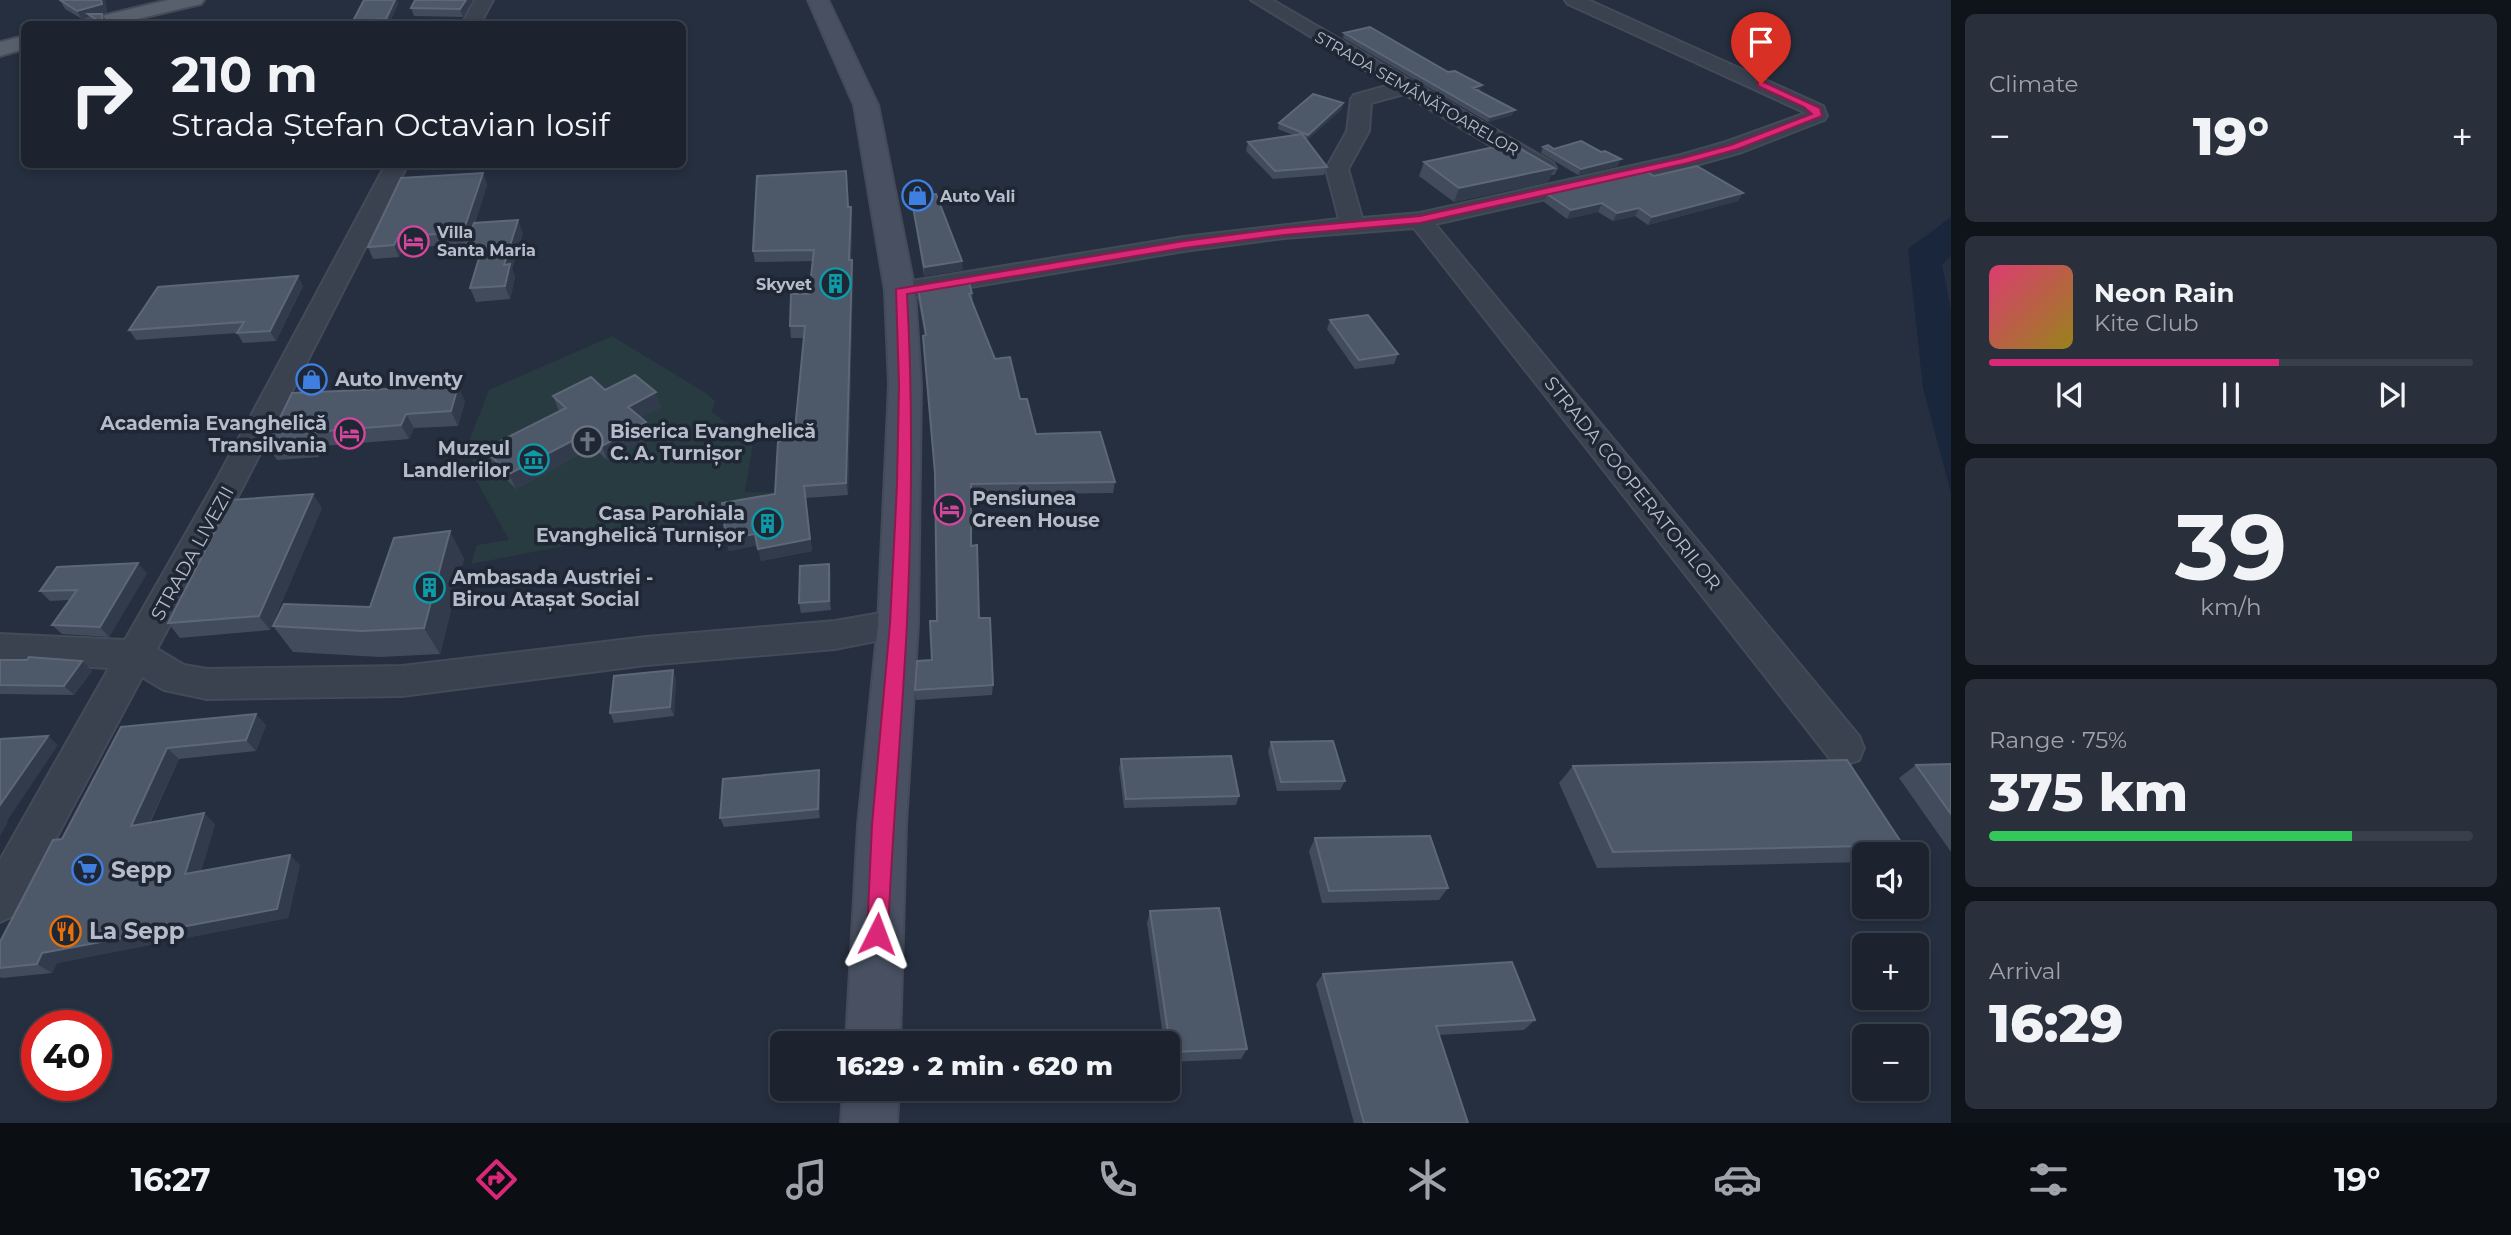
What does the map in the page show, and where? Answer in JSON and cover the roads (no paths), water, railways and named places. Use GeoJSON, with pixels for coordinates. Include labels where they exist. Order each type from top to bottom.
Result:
{"type":"FeatureCollection","features":[{"type":"Feature","properties":{"kind":"main road"},"geometry":{"type":"LineString","coordinates":[[105,21],[194,0]]}},
{"type":"Feature","properties":{"kind":"main road"},"geometry":{"type":"LineString","coordinates":[[0,48],[21,43]]}},
{"type":"Feature","properties":{"kind":"street"},"geometry":{"type":"LineString","coordinates":[[473,21],[484,0]]}},
{"type":"Feature","properties":{"kind":"street"},"geometry":{"type":"LineString","coordinates":[[818,0],[866,105],[901,291],[905,385],[898,624],[882,825],[873,1031]]}},
{"type":"Feature","properties":{"kind":"street","name":"STRADA SEMĂNĂTOARELOR"},"geometry":{"type":"LineString","coordinates":[[1260,0],[1574,185]]}},
{"type":"Feature","properties":{"kind":"street"},"geometry":{"type":"LineString","coordinates":[[901,291],[1184,244],[1420,220],[1734,147],[1817,116],[1816,110],[1808,105],[1574,0]]}},
{"type":"Feature","properties":{"kind":"street"},"geometry":{"type":"LineString","coordinates":[[1353,226],[1337,169],[1358,131],[1361,99],[1405,87]]}},
{"type":"Feature","properties":{"kind":"street","name":"STRADA LIVEZII"},"geometry":{"type":"LineString","coordinates":[[0,901],[239,467],[395,168]]}},
{"type":"Feature","properties":{"kind":"street","name":"STRADA COOPERATORILOR"},"geometry":{"type":"LineString","coordinates":[[1420,220],[1845,748]]}},
{"type":"Feature","properties":{"kind":"street"},"geometry":{"type":"LineString","coordinates":[[0,648],[136,654],[177,679],[207,684],[402,681],[646,651],[835,635],[898,624]]}},
{"type":"Feature","properties":{"kind":"street"},"geometry":{"type":"LineString","coordinates":[[869,1123],[870,1101]]}},
{"type":"Feature","properties":{"kind":"water"},"geometry":{"type":"Polygon","coordinates":[[[1951,217],[1951,256],[1942,265],[1951,309],[1951,493],[1923,388],[1908,249],[1951,217]]]}},
{"type":"Feature","properties":{"kind":"place","name":"Auto Vali"},"geometry":{"type":"Point","coordinates":[917,196]}},
{"type":"Feature","properties":{"kind":"place","name":"Villa Santa Maria"},"geometry":{"type":"Point","coordinates":[414,241]}},
{"type":"Feature","properties":{"kind":"place","name":"Skyvet"},"geometry":{"type":"Point","coordinates":[835,284]}},
{"type":"Feature","properties":{"kind":"place","name":"Auto Inventy"},"geometry":{"type":"Point","coordinates":[312,379]}},
{"type":"Feature","properties":{"kind":"place","name":"Academia Evanghelică Transilvania"},"geometry":{"type":"Point","coordinates":[350,434]}},
{"type":"Feature","properties":{"kind":"place","name":"Biserica Evanghelică C. A. Turnișor"},"geometry":{"type":"Point","coordinates":[587,442]}},
{"type":"Feature","properties":{"kind":"place","name":"Muzeul Landlerilor"},"geometry":{"type":"Point","coordinates":[533,459]}},
{"type":"Feature","properties":{"kind":"place","name":"Pensiunea Green House"},"geometry":{"type":"Point","coordinates":[949,509]}},
{"type":"Feature","properties":{"kind":"place","name":"Casa Parohiala Evanghelică Turnișor"},"geometry":{"type":"Point","coordinates":[768,524]}},
{"type":"Feature","properties":{"kind":"place","name":"Ambasada Austriei - Birou Atașat Social"},"geometry":{"type":"Point","coordinates":[429,588]}},
{"type":"Feature","properties":{"kind":"place","name":"Sepp"},"geometry":{"type":"Point","coordinates":[88,870]}},
{"type":"Feature","properties":{"kind":"place","name":"La Sepp"},"geometry":{"type":"Point","coordinates":[66,931]}}]}
